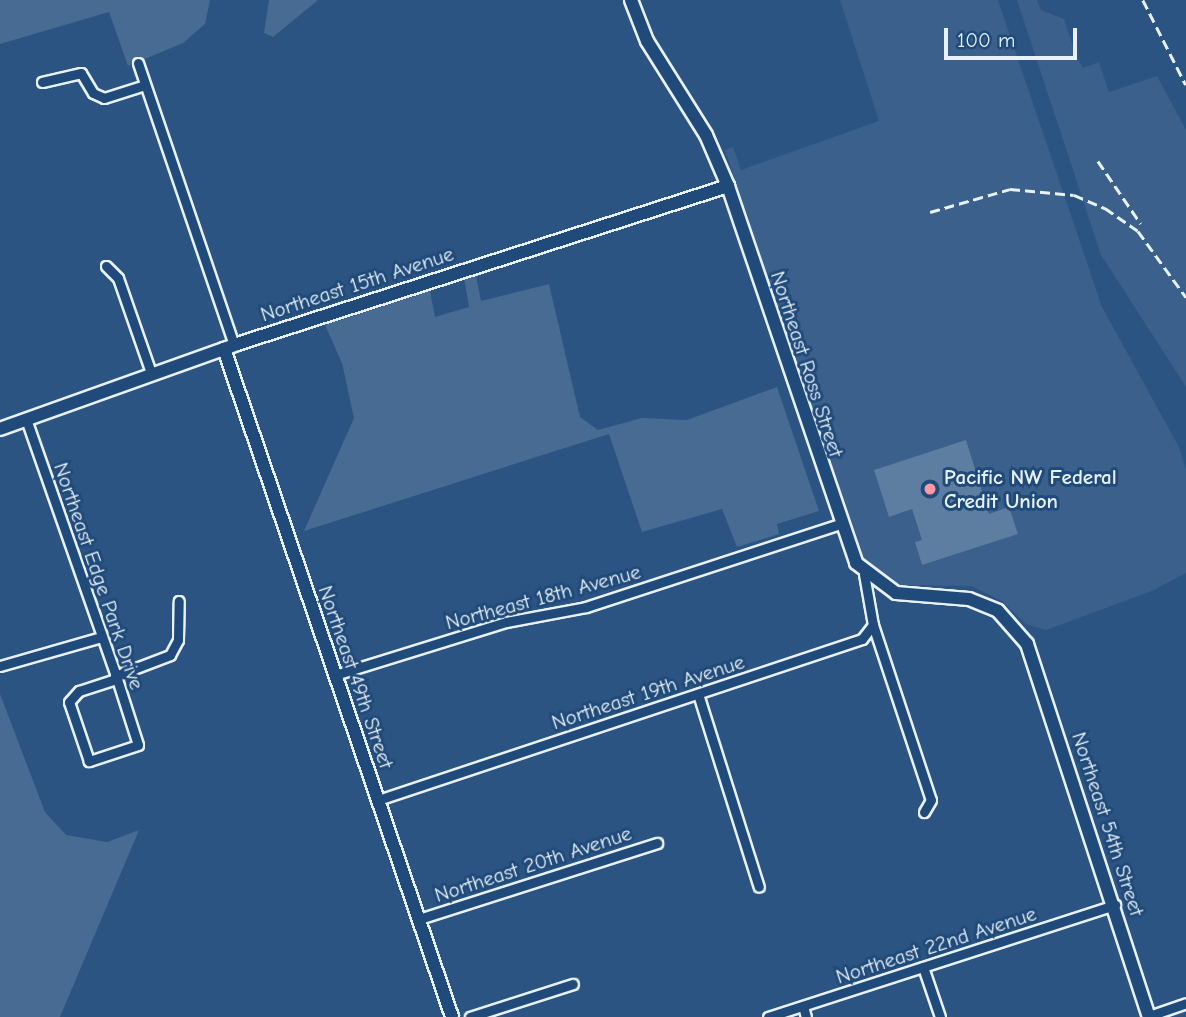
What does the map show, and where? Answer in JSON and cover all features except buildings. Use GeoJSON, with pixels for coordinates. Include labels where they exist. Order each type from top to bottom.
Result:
{"type":"FeatureCollection","features":[{"type":"Feature","properties":{"kind":"street","name":"Northeast Ross Street"},"geometry":{"type":"LineString","coordinates":[[631,0],[651,49],[706,135],[728,186],[840,524],[864,575]]}},
{"type":"Feature","properties":{"kind":"street","name":"Northeast 49th Street"},"geometry":{"type":"LineString","coordinates":[[138,63],[335,675],[452,1017]]}},
{"type":"Feature","properties":{"kind":"street"},"geometry":{"type":"LineString","coordinates":[[41,82],[81,72],[93,93],[104,98],[145,85]]}},
{"type":"Feature","properties":{"kind":"street","name":"Northeast 15th Avenue"},"geometry":{"type":"LineString","coordinates":[[0,429],[151,373],[728,186]]}},
{"type":"Feature","properties":{"kind":"street"},"geometry":{"type":"LineString","coordinates":[[106,266],[118,278],[151,373]]}},
{"type":"Feature","properties":{"kind":"street","name":"Northeast Edge Park Drive"},"geometry":{"type":"LineString","coordinates":[[26,419],[116,677],[138,745],[98,759],[84,757],[69,702],[79,691],[116,677]]}},
{"type":"Feature","properties":{"kind":"street","name":"Northeast 18th Avenue"},"geometry":{"type":"LineString","coordinates":[[335,675],[506,622],[586,607],[840,524]]}},
{"type":"Feature","properties":{"kind":"street"},"geometry":{"type":"LineString","coordinates":[[864,575],[873,625],[930,800],[924,812]]}},
{"type":"Feature","properties":{"kind":"street","name":"Northeast 54th Street"},"geometry":{"type":"LineString","coordinates":[[864,575],[896,593],[981,603],[1013,623],[1027,644],[1115,905],[1149,1016]]}},
{"type":"Feature","properties":{"kind":"street"},"geometry":{"type":"LineString","coordinates":[[116,677],[170,654],[178,640],[179,601]]}},
{"type":"Feature","properties":{"kind":"street","name":"Northeast 19th Avenue"},"geometry":{"type":"LineString","coordinates":[[378,800],[862,639],[873,625]]}},
{"type":"Feature","properties":{"kind":"street"},"geometry":{"type":"LineString","coordinates":[[0,666],[101,637]]}},
{"type":"Feature","properties":{"kind":"street"},"geometry":{"type":"LineString","coordinates":[[698,694],[759,887]]}},
{"type":"Feature","properties":{"kind":"street","name":"Northeast 20th Avenue"},"geometry":{"type":"LineString","coordinates":[[419,919],[657,843]]}},
{"type":"Feature","properties":{"kind":"street","name":"Northeast 22nd Avenue"},"geometry":{"type":"LineString","coordinates":[[768,1017],[1115,905]]}},
{"type":"Feature","properties":{"kind":"street"},"geometry":{"type":"LineString","coordinates":[[923,967],[940,1017]]}},
{"type":"Feature","properties":{"kind":"street"},"geometry":{"type":"LineString","coordinates":[[470,1017],[573,984]]}},
{"type":"Feature","properties":{"kind":"street"},"geometry":{"type":"LineString","coordinates":[[1149,1016],[1186,1003]]}},
{"type":"Feature","properties":{"kind":"street"},"geometry":{"type":"LineString","coordinates":[[803,1006],[806,1017]]}},
{"type":"Feature","properties":{"kind":"shaded area"},"geometry":{"type":"Polygon","coordinates":[[[0,0],[210,0],[205,24],[183,43],[128,66],[109,12],[0,44],[0,0]]]}},
{"type":"Feature","properties":{"kind":"shaded area"},"geometry":{"type":"Polygon","coordinates":[[[269,0],[318,0],[273,37],[264,33],[269,0]]]}},
{"type":"Feature","properties":{"kind":"shaded area"},"geometry":{"type":"Polygon","coordinates":[[[840,0],[998,0],[1102,307],[1179,447],[1186,470],[1186,573],[1152,591],[1046,630],[1026,624],[1002,601],[971,586],[899,585],[875,573],[860,553],[725,150],[733,147],[741,170],[879,121],[840,0]]]}},
{"type":"Feature","properties":{"kind":"shaded area"},"geometry":{"type":"Polygon","coordinates":[[[1017,0],[1037,0],[1041,10],[1064,19],[1083,68],[1099,62],[1109,92],[1157,76],[1186,130],[1186,387],[1101,255],[1017,0]]]}},
{"type":"Feature","properties":{"kind":"shaded area"},"geometry":{"type":"Polygon","coordinates":[[[476,276],[481,301],[549,284],[580,417],[598,430],[642,418],[687,420],[777,387],[819,511],[777,524],[779,534],[737,547],[722,509],[642,532],[609,434],[304,531],[354,418],[342,363],[325,325],[430,291],[435,317],[469,307],[464,278],[476,276]]]}},
{"type":"Feature","properties":{"kind":"shaded area"},"geometry":{"type":"Polygon","coordinates":[[[0,694],[45,812],[66,835],[107,842],[139,830],[60,1017],[0,1017],[0,694]]]}},
{"type":"Feature","properties":{"kind":"railway"},"geometry":{"type":"LineString","coordinates":[[1143,0],[1186,85]]}},
{"type":"Feature","properties":{"kind":"railway"},"geometry":{"type":"LineString","coordinates":[[1098,161],[1141,224]]}},
{"type":"Feature","properties":{"kind":"railway"},"geometry":{"type":"LineString","coordinates":[[930,212],[1010,189],[1074,195],[1105,208],[1138,231],[1186,297]]}},
{"type":"Feature","properties":{"kind":"place","name":"Pacific NW Federal Credit Union"},"geometry":{"type":"Point","coordinates":[930,489]}}]}
